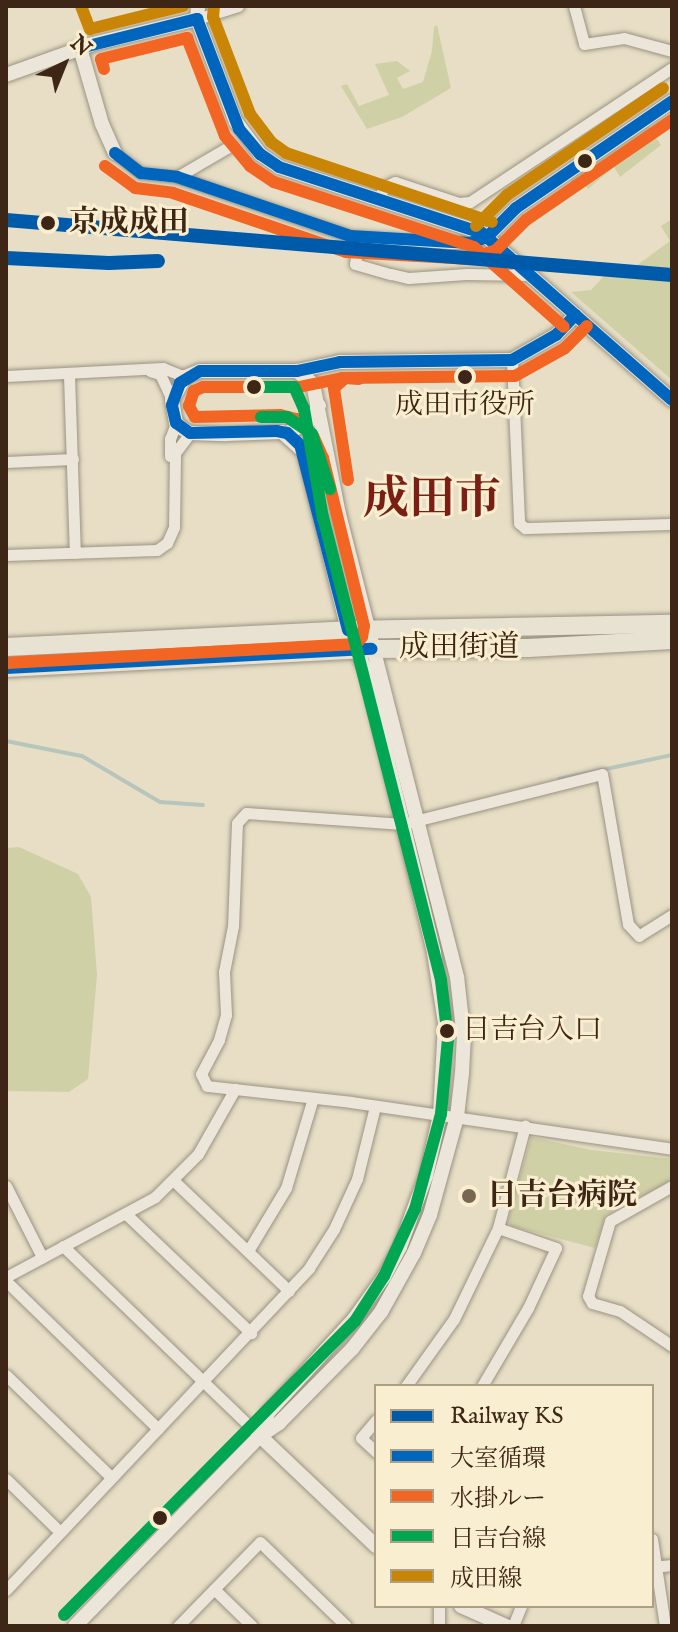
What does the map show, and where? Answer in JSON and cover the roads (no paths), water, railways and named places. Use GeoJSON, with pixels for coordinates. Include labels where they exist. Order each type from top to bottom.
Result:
{"type":"FeatureCollection","features":[{"type":"Feature","properties":{"kind":"highway","name":"成田街道"},"geometry":{"type":"LineString","coordinates":[[6,668],[360,640],[672,624]]}},
{"type":"Feature","properties":{"kind":"highway","name":"成田街道"},"geometry":{"type":"LineString","coordinates":[[6,647],[360,640],[529,648],[672,640]]}},
{"type":"Feature","properties":{"kind":"street"},"geometry":{"type":"LineString","coordinates":[[6,75],[80,48],[198,12],[238,6]]}},
{"type":"Feature","properties":{"kind":"street"},"geometry":{"type":"LineString","coordinates":[[574,6],[584,44],[624,38],[672,51]]}},
{"type":"Feature","properties":{"kind":"street"},"geometry":{"type":"LineString","coordinates":[[198,12],[239,129],[254,148],[279,167],[487,237],[672,400]]}},
{"type":"Feature","properties":{"kind":"street"},"geometry":{"type":"LineString","coordinates":[[80,48],[102,124],[115,153],[141,173],[177,177],[323,229],[358,237],[470,243],[487,237],[516,208],[672,101]]}},
{"type":"Feature","properties":{"kind":"street"},"geometry":{"type":"LineString","coordinates":[[378,200],[384,187],[395,182],[459,203],[470,202],[672,68]]}},
{"type":"Feature","properties":{"kind":"street"},"geometry":{"type":"LineString","coordinates":[[177,177],[230,146]]}},
{"type":"Feature","properties":{"kind":"street"},"geometry":{"type":"LineString","coordinates":[[358,237],[355,264],[391,274],[409,278],[466,274],[533,276]]}},
{"type":"Feature","properties":{"kind":"street"},"geometry":{"type":"LineString","coordinates":[[172,400],[185,377],[200,371],[297,371],[340,362],[512,360],[556,335],[575,315]]}},
{"type":"Feature","properties":{"kind":"street"},"geometry":{"type":"LineString","coordinates":[[512,360],[519,523],[525,528],[672,524]]}},
{"type":"Feature","properties":{"kind":"street"},"geometry":{"type":"LineString","coordinates":[[340,362],[322,373],[317,381],[318,399],[360,640]]}},
{"type":"Feature","properties":{"kind":"street"},"geometry":{"type":"LineString","coordinates":[[6,376],[163,368],[185,377]]}},
{"type":"Feature","properties":{"kind":"street"},"geometry":{"type":"LineString","coordinates":[[6,555],[148,552],[167,543],[174,527],[170,439],[176,423],[172,400],[160,374],[144,369]]}},
{"type":"Feature","properties":{"kind":"street"},"geometry":{"type":"LineString","coordinates":[[176,423],[190,433],[287,433],[307,423],[318,399],[310,379],[297,371]]}},
{"type":"Feature","properties":{"kind":"street"},"geometry":{"type":"LineString","coordinates":[[69,375],[75,553]]}},
{"type":"Feature","properties":{"kind":"street"},"geometry":{"type":"LineString","coordinates":[[173,468],[177,446],[190,433]]}},
{"type":"Feature","properties":{"kind":"street"},"geometry":{"type":"LineString","coordinates":[[75,1626],[260,1436],[279,1423],[352,1349],[398,1284],[430,1215],[457,1117],[462,1073],[461,1007],[444,919],[410,823],[307,462],[300,445],[287,433]]}},
{"type":"Feature","properties":{"kind":"street"},"geometry":{"type":"LineString","coordinates":[[6,462],[73,459]]}},
{"type":"Feature","properties":{"kind":"street"},"geometry":{"type":"LineString","coordinates":[[672,915],[639,936],[628,924],[602,774],[410,823],[246,813],[239,817],[233,926],[224,972],[226,1015],[219,1040],[201,1074],[207,1086],[525,1126],[672,1149]]}},
{"type":"Feature","properties":{"kind":"street"},"geometry":{"type":"LineString","coordinates":[[260,1436],[268,1413],[354,1319],[384,1277],[415,1210],[440,1115],[445,1054],[441,993],[410,823]]}},
{"type":"Feature","properties":{"kind":"street"},"geometry":{"type":"LineString","coordinates":[[158,1429],[6,1279],[126,1214],[174,1181],[205,1143],[235,1089]]}},
{"type":"Feature","properties":{"kind":"street"},"geometry":{"type":"LineString","coordinates":[[248,1251],[286,1188],[313,1098]]}},
{"type":"Feature","properties":{"kind":"street"},"geometry":{"type":"LineString","coordinates":[[8,1582],[204,1383],[289,1291],[320,1252],[364,1162],[375,1106]]}},
{"type":"Feature","properties":{"kind":"street"},"geometry":{"type":"LineString","coordinates":[[407,1384],[454,1319],[498,1228],[525,1126]]}},
{"type":"Feature","properties":{"kind":"street"},"geometry":{"type":"LineString","coordinates":[[174,1181],[289,1291]]}},
{"type":"Feature","properties":{"kind":"street"},"geometry":{"type":"LineString","coordinates":[[6,1186],[42,1257]]}},
{"type":"Feature","properties":{"kind":"street"},"geometry":{"type":"LineString","coordinates":[[672,1186],[610,1221],[588,1296],[592,1303],[620,1311],[672,1346]]}},
{"type":"Feature","properties":{"kind":"street"},"geometry":{"type":"LineString","coordinates":[[126,1214],[251,1333]]}},
{"type":"Feature","properties":{"kind":"street"},"geometry":{"type":"LineString","coordinates":[[483,1384],[528,1308],[556,1248],[498,1228]]}},
{"type":"Feature","properties":{"kind":"street"},"geometry":{"type":"LineString","coordinates":[[63,1246],[374,1544]]}},
{"type":"Feature","properties":{"kind":"street"},"geometry":{"type":"LineString","coordinates":[[6,1375],[111,1477]]}},
{"type":"Feature","properties":{"kind":"street"},"geometry":{"type":"LineString","coordinates":[[374,1422],[361,1438],[374,1450]]}},
{"type":"Feature","properties":{"kind":"street"},"geometry":{"type":"LineString","coordinates":[[6,1479],[60,1532]]}},
{"type":"Feature","properties":{"kind":"street"},"geometry":{"type":"LineString","coordinates":[[178,1626],[260,1542],[346,1626]]}},
{"type":"Feature","properties":{"kind":"street"},"geometry":{"type":"LineString","coordinates":[[654,1572],[665,1626]]}},
{"type":"Feature","properties":{"kind":"street"},"geometry":{"type":"LineString","coordinates":[[214,1589],[252,1626]]}},
{"type":"Feature","properties":{"kind":"street"},"geometry":{"type":"LineString","coordinates":[[466,1608],[506,1626]]}},
{"type":"Feature","properties":{"kind":"waterway"},"geometry":{"type":"LineString","coordinates":[[6,741],[82,756],[160,802],[203,805]]}},
{"type":"Feature","properties":{"kind":"waterway"},"geometry":{"type":"LineString","coordinates":[[559,779],[672,755]]}},
{"type":"Feature","properties":{"kind":"railway"},"geometry":{"type":"LineString","coordinates":[[672,253],[672,267]]}},
{"type":"Feature","properties":{"kind":"rail line","name":"KS"},"geometry":{"type":"LineString","coordinates":[[6,220],[672,275]]}},
{"type":"Feature","properties":{"kind":"rail line","name":"KS"},"geometry":{"type":"LineString","coordinates":[[6,258],[109,263],[158,261]]}},
{"type":"Feature","properties":{"kind":"place","name":"京成成田"},"geometry":{"type":"Point","coordinates":[48,223]}},
{"type":"Feature","properties":{"kind":"place","name":"成田市役所"},"geometry":{"type":"Point","coordinates":[465,377]}},
{"type":"Feature","properties":{"kind":"place","name":"日吉台入口"},"geometry":{"type":"Point","coordinates":[447,1031]}},
{"type":"Feature","properties":{"kind":"place","name":"日吉台病院"},"geometry":{"type":"Point","coordinates":[469,1196]}},
{"type":"Feature","properties":{"kind":"district","name":"成田市"},"geometry":{"type":"Point","coordinates":[432,501]}}]}
